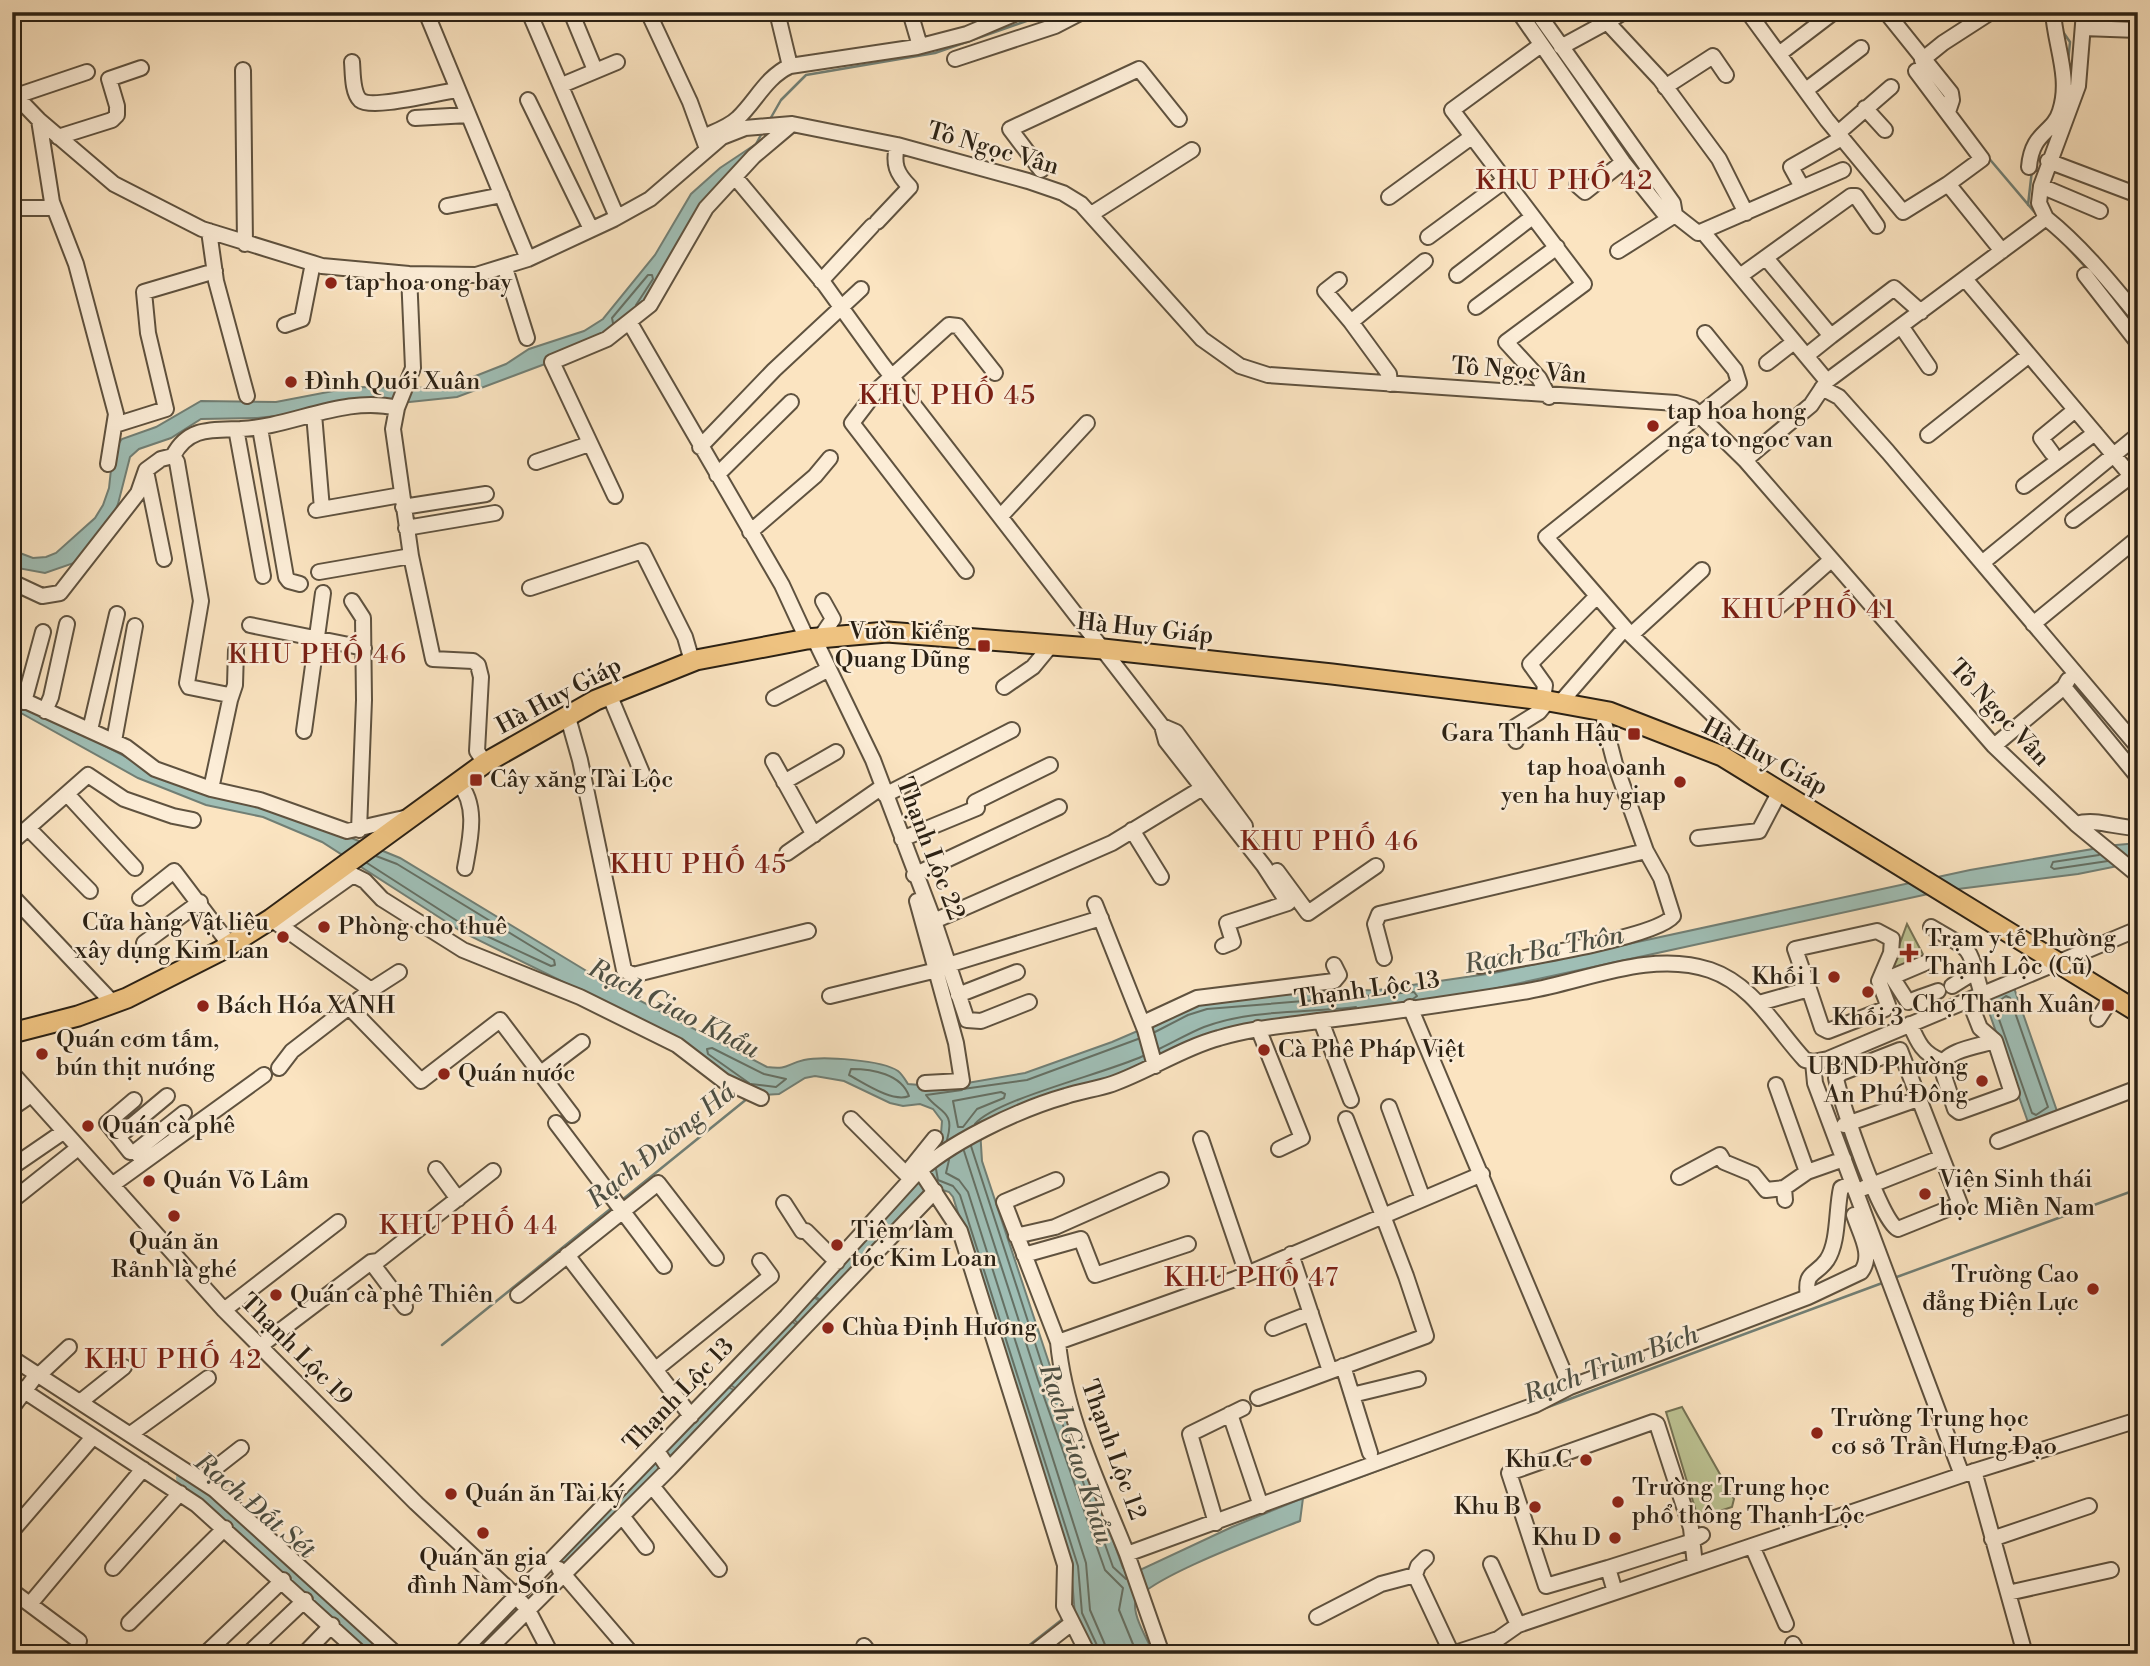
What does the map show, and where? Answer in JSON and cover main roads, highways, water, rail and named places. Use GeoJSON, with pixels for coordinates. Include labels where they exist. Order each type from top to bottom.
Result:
{"type":"FeatureCollection","features":[{"type":"Feature","properties":{"kind":"main road","name":"Hà Huy Giáp"},"geometry":{"type":"LineString","coordinates":[[12,1033],[113,1003],[159,983],[230,945],[271,919],[485,763],[567,714],[609,694],[692,661],[814,638],[887,632],[1103,649],[1550,701],[1609,712],[1721,756],[2138,1012]]}},
{"type":"Feature","properties":{"kind":"water"},"geometry":{"type":"Polygon","coordinates":[[[780,128],[722,183],[640,311],[561,358],[457,397],[257,418],[201,419],[171,438],[139,449],[130,457],[118,504],[108,527],[74,563],[45,573],[12,567],[12,550],[33,558],[46,557],[56,553],[95,518],[109,488],[113,451],[122,439],[156,427],[201,401],[276,402],[354,387],[445,388],[506,364],[529,349],[584,331],[603,319],[655,255],[691,194],[720,168],[780,128]]]}},
{"type":"Feature","properties":{"kind":"water","name":"Rạch Giao Khẩu"},"geometry":{"type":"Polygon","coordinates":[[[12,697],[168,779],[315,823],[400,858],[608,984],[767,1067],[784,1067],[813,1059],[852,1060],[890,1067],[899,1072],[908,1084],[944,1087],[1025,1073],[1112,1042],[1205,1002],[1318,991],[1378,990],[1494,973],[1970,870],[2116,845],[2138,843],[2138,862],[2078,874],[1942,891],[1410,1007],[1235,1026],[1207,1034],[1122,1074],[980,1129],[982,1161],[1053,1375],[1123,1568],[1138,1571],[1232,1527],[1303,1498],[1300,1521],[1181,1570],[1142,1594],[1135,1604],[1135,1610],[1154,1654],[1095,1654],[1075,1615],[1071,1568],[953,1197],[949,1192],[934,1187],[928,1172],[941,1134],[942,1121],[933,1109],[920,1104],[903,1106],[890,1103],[844,1081],[815,1076],[805,1078],[779,1094],[763,1095],[746,1090],[679,1039],[462,932],[322,842],[263,817],[206,805],[138,778],[12,708],[12,697]]]}},
{"type":"Feature","properties":{"kind":"water"},"geometry":{"type":"Polygon","coordinates":[[[2013,985],[2058,1114],[2029,1125],[1984,998],[2013,985]]]}},
{"type":"Feature","properties":{"kind":"water"},"geometry":{"type":"Polygon","coordinates":[[[920,1177],[930,1191],[822,1301],[813,1295],[920,1177]]]}},
{"type":"Feature","properties":{"kind":"water"},"geometry":{"type":"Polygon","coordinates":[[[812,1296],[821,1302],[800,1325],[792,1318],[812,1296]]]}},
{"type":"Feature","properties":{"kind":"water"},"geometry":{"type":"Polygon","coordinates":[[[790,1320],[798,1326],[738,1390],[729,1384],[790,1320]]]}},
{"type":"Feature","properties":{"kind":"water"},"geometry":{"type":"Polygon","coordinates":[[[727,1386],[737,1392],[669,1464],[663,1454],[727,1386]]]}},
{"type":"Feature","properties":{"kind":"water"},"geometry":{"type":"Polygon","coordinates":[[[658,1459],[664,1470],[624,1508],[616,1501],[658,1459]]]}},
{"type":"Feature","properties":{"kind":"water"},"geometry":{"type":"Polygon","coordinates":[[[615,1503],[622,1509],[564,1567],[558,1561],[615,1503]]]}},
{"type":"Feature","properties":{"kind":"waterway"},"geometry":{"type":"LineString","coordinates":[[769,121],[781,100],[806,75],[935,53],[1052,12]]}},
{"type":"Feature","properties":{"kind":"waterway"},"geometry":{"type":"LineString","coordinates":[[2061,29],[2070,42],[2068,62]]}},
{"type":"Feature","properties":{"kind":"waterway"},"geometry":{"type":"LineString","coordinates":[[755,146],[762,133]]}},
{"type":"Feature","properties":{"kind":"waterway"},"geometry":{"type":"LineString","coordinates":[[1987,156],[2037,215]]}},
{"type":"Feature","properties":{"kind":"waterway"},"geometry":{"type":"LineString","coordinates":[[2028,205],[2032,170]]}},
{"type":"Feature","properties":{"kind":"waterway"},"geometry":{"type":"LineString","coordinates":[[2061,240],[2089,271]]}},
{"type":"Feature","properties":{"kind":"waterway"},"geometry":{"type":"LineString","coordinates":[[2122,312],[2138,331]]}},
{"type":"Feature","properties":{"kind":"waterway","name":"Rạch Đường Há"},"geometry":{"type":"LineString","coordinates":[[622,1200],[748,1098]]}},
{"type":"Feature","properties":{"kind":"waterway","name":"Rạch Trùm Bích"},"geometry":{"type":"LineString","coordinates":[[1894,1278],[2138,1189]]}},
{"type":"Feature","properties":{"kind":"waterway","name":"Rạch Đường Há"},"geometry":{"type":"LineString","coordinates":[[442,1345],[614,1206]]}},
{"type":"Feature","properties":{"kind":"waterway","name":"Rạch Trùm Bích"},"geometry":{"type":"LineString","coordinates":[[1540,1410],[1885,1282]]}},
{"type":"Feature","properties":{"kind":"waterway","name":"Rạch Trùm Bích"},"geometry":{"type":"LineString","coordinates":[[1301,1499],[1449,1444]]}},
{"type":"Feature","properties":{"kind":"waterway","name":"Rạch Đất Sét"},"geometry":{"type":"LineString","coordinates":[[185,1478],[209,1495],[382,1654]]}},
{"type":"Feature","properties":{"kind":"waterway"},"geometry":{"type":"LineString","coordinates":[[1018,1654],[1064,1618]]}},
{"type":"Feature","properties":{"kind":"place","name":"tap hoa ong bay"},"geometry":{"type":"Point","coordinates":[331,283]}},
{"type":"Feature","properties":{"kind":"place","name":"Đình Quới Xuân"},"geometry":{"type":"Point","coordinates":[291,382]}},
{"type":"Feature","properties":{"kind":"place","name":"tap hoa hong nga to ngoc van"},"geometry":{"type":"Point","coordinates":[1653,426]}},
{"type":"Feature","properties":{"kind":"place","name":"Vườn kiểng Quang Dũng"},"geometry":{"type":"Point","coordinates":[984,646]}},
{"type":"Feature","properties":{"kind":"place","name":"Gara Thanh Hậu"},"geometry":{"type":"Point","coordinates":[1634,734]}},
{"type":"Feature","properties":{"kind":"place","name":"Cây xăng Tài Lộc"},"geometry":{"type":"Point","coordinates":[476,780]}},
{"type":"Feature","properties":{"kind":"place","name":"tap hoa oanh yen ha huy giap"},"geometry":{"type":"Point","coordinates":[1680,782]}},
{"type":"Feature","properties":{"kind":"place","name":"Phòng cho thuê"},"geometry":{"type":"Point","coordinates":[324,927]}},
{"type":"Feature","properties":{"kind":"place","name":"Cửa hàng Vật liệu xây dụng Kim Lan"},"geometry":{"type":"Point","coordinates":[283,937]}},
{"type":"Feature","properties":{"kind":"place","name":"Trạm y tế Phường Thạnh Lộc (Cũ)"},"geometry":{"type":"Point","coordinates":[1909,953]}},
{"type":"Feature","properties":{"kind":"place","name":"Khối 1"},"geometry":{"type":"Point","coordinates":[1834,977]}},
{"type":"Feature","properties":{"kind":"place","name":"Khối 3"},"geometry":{"type":"Point","coordinates":[1868,992]}},
{"type":"Feature","properties":{"kind":"place","name":"Chợ Thạnh Xuân"},"geometry":{"type":"Point","coordinates":[2108,1005]}},
{"type":"Feature","properties":{"kind":"place","name":"Bách Hóa XANH"},"geometry":{"type":"Point","coordinates":[203,1006]}},
{"type":"Feature","properties":{"kind":"place","name":"Cà Phê Pháp Việt"},"geometry":{"type":"Point","coordinates":[1264,1050]}},
{"type":"Feature","properties":{"kind":"place","name":"Quán cơm tấm, bún thịt nướng"},"geometry":{"type":"Point","coordinates":[42,1054]}},
{"type":"Feature","properties":{"kind":"place","name":"Quán nước"},"geometry":{"type":"Point","coordinates":[444,1074]}},
{"type":"Feature","properties":{"kind":"place","name":"UBND Phường An Phú Đông"},"geometry":{"type":"Point","coordinates":[1982,1081]}},
{"type":"Feature","properties":{"kind":"place","name":"Quán cà phê"},"geometry":{"type":"Point","coordinates":[88,1126]}},
{"type":"Feature","properties":{"kind":"place","name":"Quán Võ Lâm"},"geometry":{"type":"Point","coordinates":[149,1181]}},
{"type":"Feature","properties":{"kind":"place","name":"Viện Sinh thái học Miền Nam"},"geometry":{"type":"Point","coordinates":[1925,1194]}},
{"type":"Feature","properties":{"kind":"place","name":"Quán ăn Rảnh là ghé"},"geometry":{"type":"Point","coordinates":[174,1216]}},
{"type":"Feature","properties":{"kind":"place","name":"Tiệm làm tóc Kim Loan"},"geometry":{"type":"Point","coordinates":[837,1245]}},
{"type":"Feature","properties":{"kind":"place","name":"Trường Cao đẳng Điện Lực"},"geometry":{"type":"Point","coordinates":[2093,1289]}},
{"type":"Feature","properties":{"kind":"place","name":"Quán cà phê Thiên"},"geometry":{"type":"Point","coordinates":[276,1295]}},
{"type":"Feature","properties":{"kind":"place","name":"Chùa Định Hương"},"geometry":{"type":"Point","coordinates":[828,1328]}},
{"type":"Feature","properties":{"kind":"place","name":"Trường Trung học cơ sở Trần Hưng Đạo"},"geometry":{"type":"Point","coordinates":[1817,1433]}},
{"type":"Feature","properties":{"kind":"place","name":"Khu C"},"geometry":{"type":"Point","coordinates":[1586,1460]}},
{"type":"Feature","properties":{"kind":"place","name":"Quán ăn Tài ký"},"geometry":{"type":"Point","coordinates":[451,1494]}},
{"type":"Feature","properties":{"kind":"place","name":"Trường Trung học phổ thông Thạnh Lộc"},"geometry":{"type":"Point","coordinates":[1618,1502]}},
{"type":"Feature","properties":{"kind":"place","name":"Khu B"},"geometry":{"type":"Point","coordinates":[1535,1507]}},
{"type":"Feature","properties":{"kind":"place","name":"Quán ăn gia đình Nam Sơn"},"geometry":{"type":"Point","coordinates":[483,1533]}},
{"type":"Feature","properties":{"kind":"place","name":"Khu D"},"geometry":{"type":"Point","coordinates":[1615,1538]}},
{"type":"Feature","properties":{"kind":"district","name":"KHU PHỐ 42"},"geometry":{"type":"Point","coordinates":[1565,181]}},
{"type":"Feature","properties":{"kind":"district","name":"KHU PHỐ 45"},"geometry":{"type":"Point","coordinates":[948,396]}},
{"type":"Feature","properties":{"kind":"district","name":"KHU PHỐ 41"},"geometry":{"type":"Point","coordinates":[1809,610]}},
{"type":"Feature","properties":{"kind":"district","name":"KHU PHỐ 46"},"geometry":{"type":"Point","coordinates":[318,655]}},
{"type":"Feature","properties":{"kind":"district","name":"KHU PHỐ 46"},"geometry":{"type":"Point","coordinates":[1330,842]}},
{"type":"Feature","properties":{"kind":"district","name":"KHU PHỐ 45"},"geometry":{"type":"Point","coordinates":[699,865]}},
{"type":"Feature","properties":{"kind":"district","name":"KHU PHỐ 44"},"geometry":{"type":"Point","coordinates":[469,1226]}},
{"type":"Feature","properties":{"kind":"district","name":"KHU PHỐ 47"},"geometry":{"type":"Point","coordinates":[1252,1278]}},
{"type":"Feature","properties":{"kind":"district","name":"KHU PHỐ 42"},"geometry":{"type":"Point","coordinates":[174,1360]}},
{"type":"Feature","properties":{"kind":"water label","name":"Rạch Ba Thôn"},"geometry":{"type":"Point","coordinates":[1544,950]}}]}
